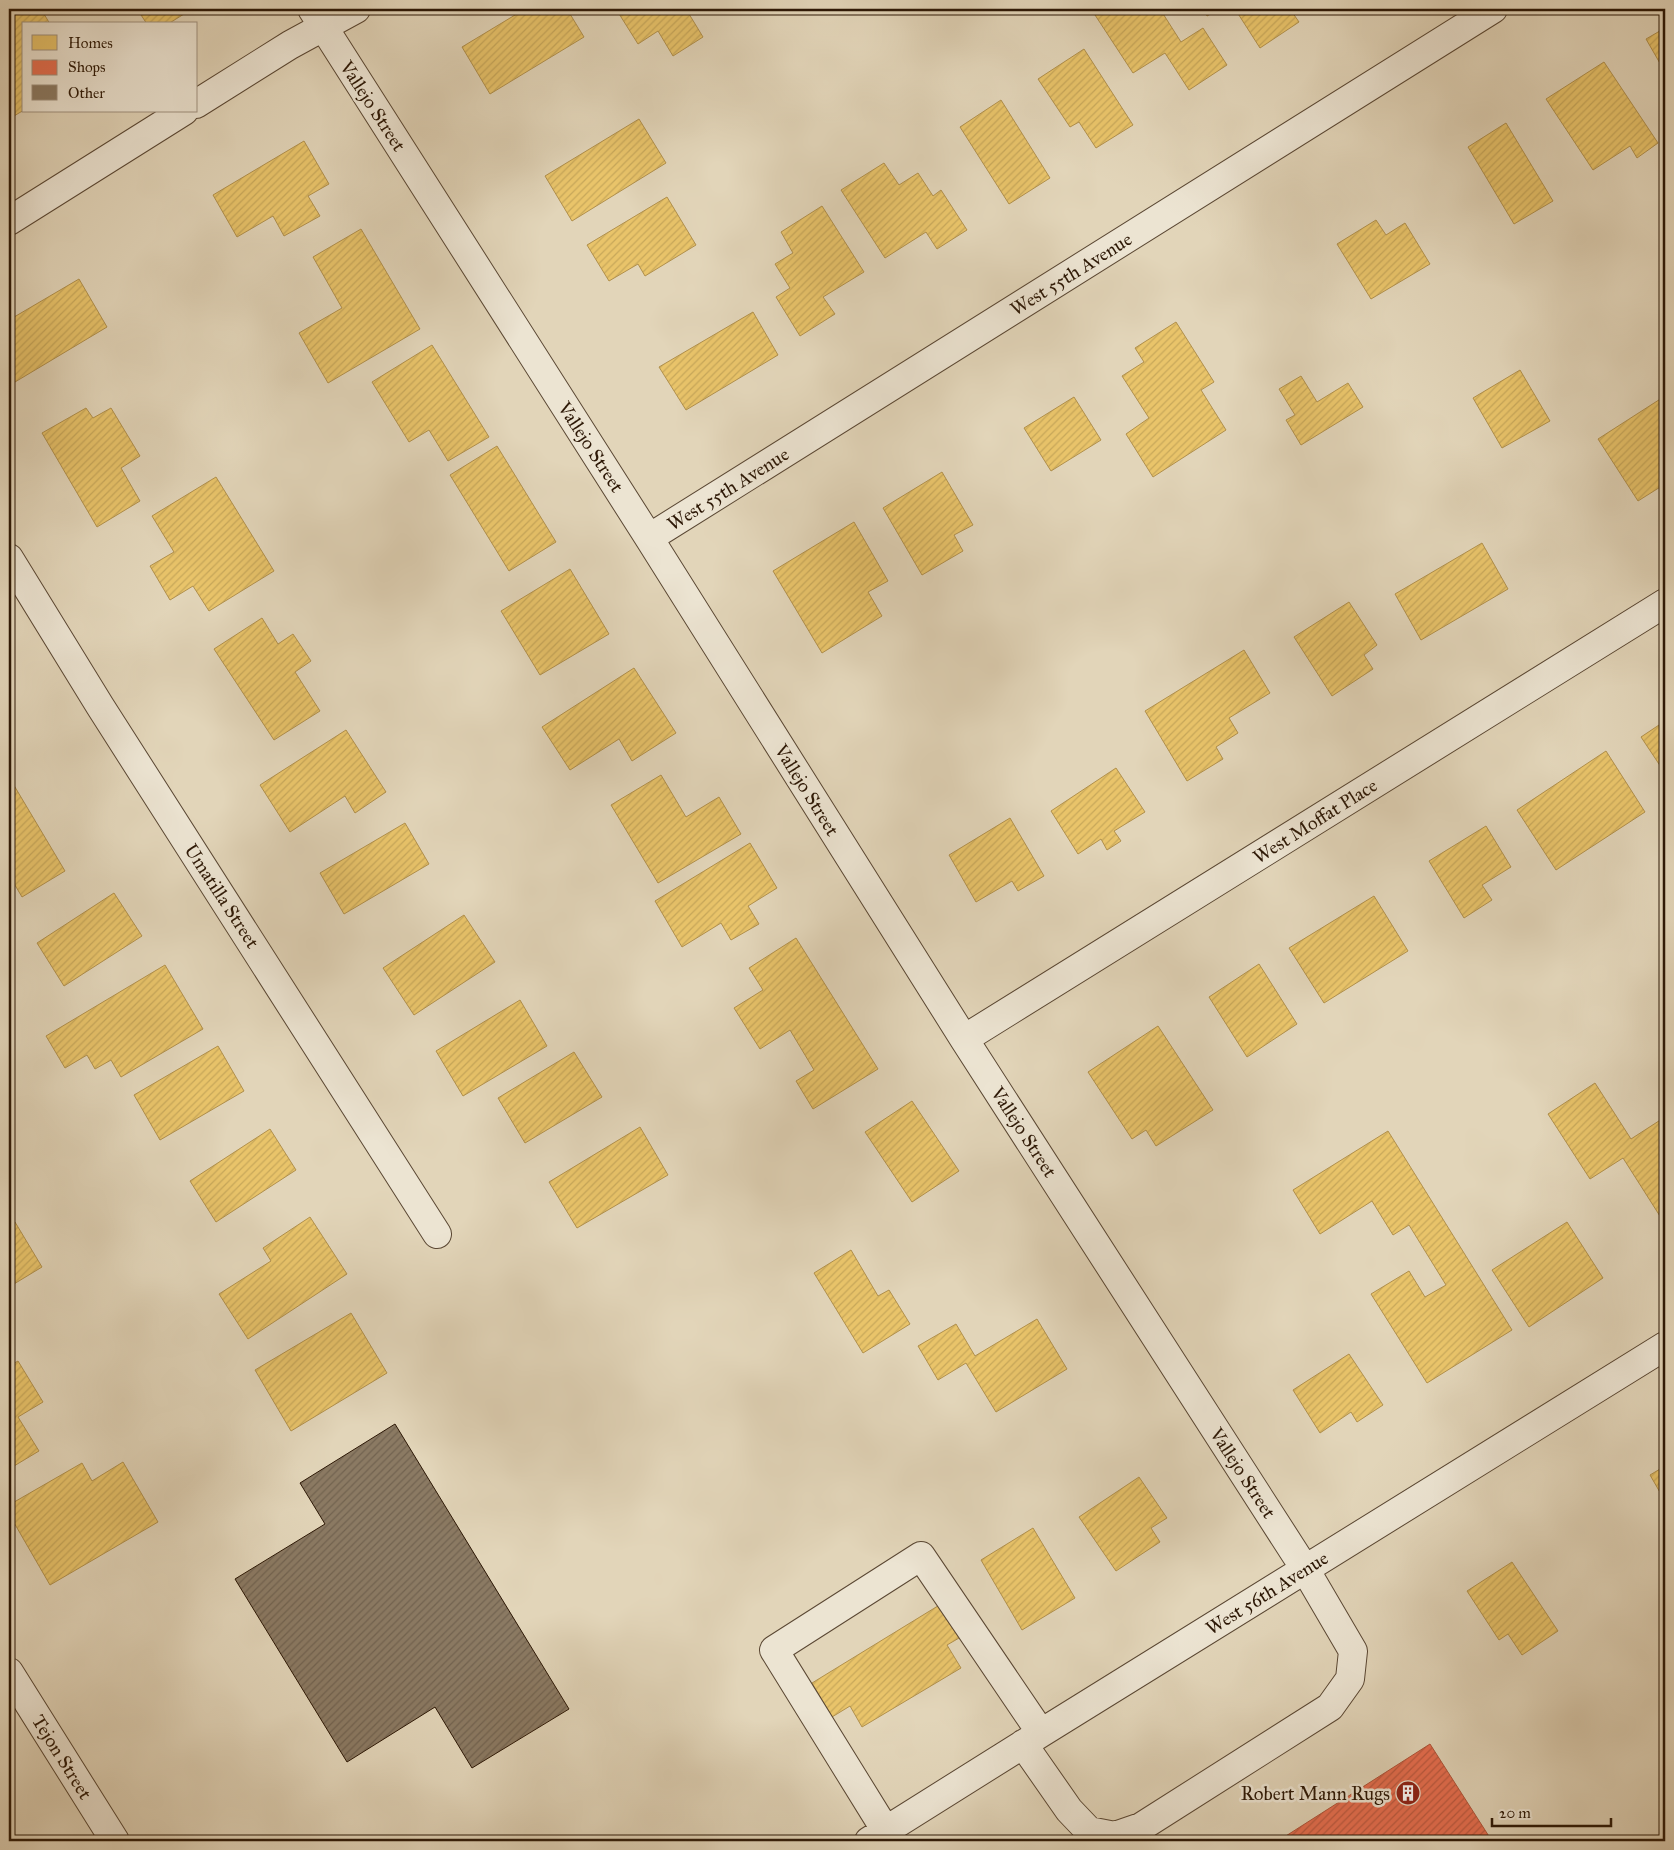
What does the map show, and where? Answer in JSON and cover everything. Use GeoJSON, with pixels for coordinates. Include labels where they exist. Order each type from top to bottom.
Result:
{"type":"FeatureCollection","features":[{"type":"Feature","properties":{"kind":"street"},"geometry":{"type":"LineString","coordinates":[[198,103],[290,45],[317,18],[356,9]]}},
{"type":"Feature","properties":{"kind":"street","name":"West 55th Avenue"},"geometry":{"type":"LineString","coordinates":[[649,538],[1493,9]]}},
{"type":"Feature","properties":{"kind":"street","name":"Vallejo Street"},"geometry":{"type":"LineString","coordinates":[[317,18],[649,538],[964,1039],[1305,1569],[1353,1651],[1350,1679],[1330,1707],[1140,1826],[1115,1836],[1089,1831],[1069,1810],[1032,1739],[921,1556],[774,1650],[878,1836]]}},
{"type":"Feature","properties":{"kind":"street"},"geometry":{"type":"LineString","coordinates":[[9,222],[182,112]]}},
{"type":"Feature","properties":{"kind":"street","name":"Umatilla Street"},"geometry":{"type":"LineString","coordinates":[[9,558],[437,1234]]}},
{"type":"Feature","properties":{"kind":"street","name":"West Moffat Place"},"geometry":{"type":"LineString","coordinates":[[964,1039],[1665,603]]}},
{"type":"Feature","properties":{"kind":"street","name":"West 56th Avenue"},"geometry":{"type":"LineString","coordinates":[[878,1836],[1665,1346]]}},
{"type":"Feature","properties":{"kind":"street","name":"Tejon Street"},"geometry":{"type":"LineString","coordinates":[[9,1672],[115,1841]]}},
{"type":"Feature","properties":{"kind":"building: Homes"},"geometry":{"type":"Polygon","coordinates":[[[9,9],[41,9],[49,22],[22,22],[22,111],[9,119],[9,9]]]}},
{"type":"Feature","properties":{"kind":"building: Homes"},"geometry":{"type":"Polygon","coordinates":[[[137,9],[192,9],[171,22],[146,22],[137,9]]]}},
{"type":"Feature","properties":{"kind":"building: Homes"},"geometry":{"type":"Polygon","coordinates":[[[525,9],[567,9],[584,37],[490,94],[462,47],[525,9]]]}},
{"type":"Feature","properties":{"kind":"building: Homes"},"geometry":{"type":"Polygon","coordinates":[[[616,9],[686,9],[703,37],[673,56],[658,31],[638,44],[616,9]]]}},
{"type":"Feature","properties":{"kind":"building: Homes"},"geometry":{"type":"Polygon","coordinates":[[[1105,9],[1160,9],[1181,42],[1203,28],[1227,65],[1189,90],[1165,53],[1133,73],[1095,15],[1105,9]]]}},
{"type":"Feature","properties":{"kind":"building: Homes"},"geometry":{"type":"Polygon","coordinates":[[[1203,9],[1220,9],[1207,16],[1203,9]]]}},
{"type":"Feature","properties":{"kind":"building: Homes"},"geometry":{"type":"Polygon","coordinates":[[[1235,9],[1290,9],[1299,22],[1260,48],[1235,9]]]}},
{"type":"Feature","properties":{"kind":"building: Homes"},"geometry":{"type":"Polygon","coordinates":[[[1665,28],[1665,72],[1646,39],[1665,28]]]}},
{"type":"Feature","properties":{"kind":"building: Homes"},"geometry":{"type":"Polygon","coordinates":[[[1084,49],[1133,125],[1096,148],[1079,122],[1070,127],[1038,79],[1084,49]]]}},
{"type":"Feature","properties":{"kind":"building: Homes"},"geometry":{"type":"Polygon","coordinates":[[[1604,62],[1658,143],[1637,158],[1630,146],[1593,170],[1546,99],[1604,62]]]}},
{"type":"Feature","properties":{"kind":"building: Homes"},"geometry":{"type":"Polygon","coordinates":[[[1001,100],[1050,178],[1009,204],[960,127],[1001,100]]]}},
{"type":"Feature","properties":{"kind":"building: Homes"},"geometry":{"type":"Polygon","coordinates":[[[639,119],[666,163],[572,221],[545,176],[639,119]]]}},
{"type":"Feature","properties":{"kind":"building: Homes"},"geometry":{"type":"Polygon","coordinates":[[[1506,123],[1553,201],[1514,224],[1468,147],[1506,123]]]}},
{"type":"Feature","properties":{"kind":"building: Homes"},"geometry":{"type":"Polygon","coordinates":[[[304,141],[329,184],[308,196],[320,216],[284,236],[273,216],[237,237],[213,195],[304,141]]]}},
{"type":"Feature","properties":{"kind":"building: Homes"},"geometry":{"type":"Polygon","coordinates":[[[884,163],[899,185],[918,173],[933,196],[941,190],[967,230],[937,249],[926,232],[885,258],[841,190],[884,163]]]}},
{"type":"Feature","properties":{"kind":"building: Homes"},"geometry":{"type":"Polygon","coordinates":[[[667,197],[696,245],[645,276],[638,264],[609,281],[587,245],[667,197]]]}},
{"type":"Feature","properties":{"kind":"building: Homes"},"geometry":{"type":"Polygon","coordinates":[[[822,206],[864,272],[823,297],[835,314],[800,336],[776,297],[790,288],[775,264],[793,253],[781,232],[822,206]]]}},
{"type":"Feature","properties":{"kind":"building: Homes"},"geometry":{"type":"Polygon","coordinates":[[[1376,220],[1386,235],[1405,223],[1430,264],[1371,299],[1337,244],[1376,220]]]}},
{"type":"Feature","properties":{"kind":"building: Homes"},"geometry":{"type":"Polygon","coordinates":[[[361,229],[420,329],[328,383],[299,333],[342,308],[313,257],[361,229]]]}},
{"type":"Feature","properties":{"kind":"building: Homes"},"geometry":{"type":"Polygon","coordinates":[[[79,279],[107,327],[10,385],[9,320],[79,279]]]}},
{"type":"Feature","properties":{"kind":"building: Homes"},"geometry":{"type":"Polygon","coordinates":[[[753,312],[778,355],[686,410],[659,367],[753,312]]]}},
{"type":"Feature","properties":{"kind":"building: Homes"},"geometry":{"type":"Polygon","coordinates":[[[1176,322],[1214,382],[1201,390],[1226,430],[1153,477],[1126,434],[1149,418],[1122,376],[1144,362],[1135,348],[1176,322]]]}},
{"type":"Feature","properties":{"kind":"building: Homes"},"geometry":{"type":"Polygon","coordinates":[[[432,345],[489,437],[448,461],[429,430],[409,442],[372,382],[432,345]]]}},
{"type":"Feature","properties":{"kind":"building: Homes"},"geometry":{"type":"Polygon","coordinates":[[[1520,370],[1550,421],[1502,448],[1473,398],[1520,370]]]}},
{"type":"Feature","properties":{"kind":"building: Homes"},"geometry":{"type":"Polygon","coordinates":[[[1301,376],[1317,402],[1348,383],[1363,407],[1301,445],[1286,420],[1295,415],[1279,389],[1301,376]]]}},
{"type":"Feature","properties":{"kind":"building: Homes"},"geometry":{"type":"Polygon","coordinates":[[[1665,396],[1665,459],[1659,463],[1665,473],[1665,484],[1638,501],[1598,439],[1665,396]]]}},
{"type":"Feature","properties":{"kind":"building: Homes"},"geometry":{"type":"Polygon","coordinates":[[[1074,397],[1101,440],[1051,471],[1024,428],[1074,397]]]}},
{"type":"Feature","properties":{"kind":"building: Homes"},"geometry":{"type":"Polygon","coordinates":[[[86,408],[93,418],[111,408],[140,456],[121,468],[140,501],[97,527],[42,433],[86,408]]]}},
{"type":"Feature","properties":{"kind":"building: Homes"},"geometry":{"type":"Polygon","coordinates":[[[497,446],[556,542],[509,571],[450,475],[497,446]]]}},
{"type":"Feature","properties":{"kind":"building: Homes"},"geometry":{"type":"Polygon","coordinates":[[[942,472],[973,525],[954,535],[963,551],[922,575],[883,508],[942,472]]]}},
{"type":"Feature","properties":{"kind":"building: Homes"},"geometry":{"type":"Polygon","coordinates":[[[216,477],[274,571],[209,611],[193,586],[170,600],[150,566],[174,552],[152,516],[216,477]]]}},
{"type":"Feature","properties":{"kind":"building: Homes"},"geometry":{"type":"Polygon","coordinates":[[[854,522],[888,581],[868,592],[882,616],[822,653],[773,571],[854,522]]]}},
{"type":"Feature","properties":{"kind":"building: Homes"},"geometry":{"type":"Polygon","coordinates":[[[1482,543],[1508,589],[1421,640],[1395,594],[1482,543]]]}},
{"type":"Feature","properties":{"kind":"building: Homes"},"geometry":{"type":"Polygon","coordinates":[[[570,569],[609,634],[540,675],[501,611],[570,569]]]}},
{"type":"Feature","properties":{"kind":"building: Homes"},"geometry":{"type":"Polygon","coordinates":[[[1349,602],[1377,645],[1364,655],[1373,669],[1332,696],[1294,637],[1349,602]]]}},
{"type":"Feature","properties":{"kind":"building: Homes"},"geometry":{"type":"Polygon","coordinates":[[[262,618],[278,644],[293,634],[311,661],[295,672],[320,711],[274,740],[214,649],[262,618]]]}},
{"type":"Feature","properties":{"kind":"building: Homes"},"geometry":{"type":"Polygon","coordinates":[[[1244,650],[1270,693],[1229,718],[1238,733],[1216,747],[1223,759],[1187,781],[1145,711],[1244,650]]]}},
{"type":"Feature","properties":{"kind":"building: Homes"},"geometry":{"type":"Polygon","coordinates":[[[634,668],[676,733],[632,761],[619,739],[570,770],[542,727],[634,668]]]}},
{"type":"Feature","properties":{"kind":"building: Homes"},"geometry":{"type":"Polygon","coordinates":[[[1665,721],[1665,773],[1641,737],[1665,721]]]}},
{"type":"Feature","properties":{"kind":"building: Homes"},"geometry":{"type":"Polygon","coordinates":[[[346,730],[386,792],[355,813],[345,796],[290,832],[260,785],[346,730]]]}},
{"type":"Feature","properties":{"kind":"building: Homes"},"geometry":{"type":"Polygon","coordinates":[[[1606,751],[1645,812],[1556,870],[1517,810],[1606,751]]]}},
{"type":"Feature","properties":{"kind":"building: Homes"},"geometry":{"type":"Polygon","coordinates":[[[1116,768],[1145,812],[1114,831],[1121,841],[1107,850],[1101,839],[1078,854],[1051,811],[1116,768]]]}},
{"type":"Feature","properties":{"kind":"building: Homes"},"geometry":{"type":"Polygon","coordinates":[[[661,775],[686,817],[719,797],[741,834],[658,883],[611,805],[661,775]]]}},
{"type":"Feature","properties":{"kind":"building: Homes"},"geometry":{"type":"Polygon","coordinates":[[[9,777],[65,871],[22,897],[9,875],[9,777]]]}},
{"type":"Feature","properties":{"kind":"building: Homes"},"geometry":{"type":"Polygon","coordinates":[[[1010,818],[1044,876],[1018,891],[1012,881],[976,902],[949,855],[1010,818]]]}},
{"type":"Feature","properties":{"kind":"building: Homes"},"geometry":{"type":"Polygon","coordinates":[[[405,823],[429,864],[344,914],[320,873],[405,823]]]}},
{"type":"Feature","properties":{"kind":"building: Homes"},"geometry":{"type":"Polygon","coordinates":[[[1486,826],[1511,867],[1482,885],[1492,900],[1464,918],[1429,861],[1486,826]]]}},
{"type":"Feature","properties":{"kind":"building: Homes"},"geometry":{"type":"Polygon","coordinates":[[[750,843],[777,888],[748,906],[759,924],[731,940],[721,923],[682,947],[655,901],[750,843]]]}},
{"type":"Feature","properties":{"kind":"building: Homes"},"geometry":{"type":"Polygon","coordinates":[[[114,893],[142,936],[64,986],[37,943],[114,893]]]}},
{"type":"Feature","properties":{"kind":"building: Homes"},"geometry":{"type":"Polygon","coordinates":[[[1374,896],[1408,951],[1324,1003],[1289,948],[1374,896]]]}},
{"type":"Feature","properties":{"kind":"building: Homes"},"geometry":{"type":"Polygon","coordinates":[[[464,915],[495,962],[414,1015],[383,968],[464,915]]]}},
{"type":"Feature","properties":{"kind":"building: Homes"},"geometry":{"type":"Polygon","coordinates":[[[796,938],[878,1069],[813,1109],[796,1081],[814,1070],[790,1030],[760,1049],[734,1008],[763,990],[749,968],[796,938]]]}},
{"type":"Feature","properties":{"kind":"building: Homes"},"geometry":{"type":"Polygon","coordinates":[[[1259,964],[1297,1024],[1247,1057],[1209,997],[1259,964]]]}},
{"type":"Feature","properties":{"kind":"building: Homes"},"geometry":{"type":"Polygon","coordinates":[[[165,965],[203,1029],[121,1077],[111,1060],[95,1069],[87,1055],[65,1068],[46,1036],[165,965]]]}},
{"type":"Feature","properties":{"kind":"building: Homes"},"geometry":{"type":"Polygon","coordinates":[[[520,1000],[547,1046],[463,1096],[436,1051],[520,1000]]]}},
{"type":"Feature","properties":{"kind":"building: Homes"},"geometry":{"type":"Polygon","coordinates":[[[1158,1026],[1213,1110],[1156,1146],[1146,1130],[1132,1139],[1088,1072],[1158,1026]]]}},
{"type":"Feature","properties":{"kind":"building: Homes"},"geometry":{"type":"Polygon","coordinates":[[[218,1046],[244,1091],[160,1140],[134,1095],[218,1046]]]}},
{"type":"Feature","properties":{"kind":"building: Homes"},"geometry":{"type":"Polygon","coordinates":[[[574,1052],[602,1097],[525,1143],[498,1098],[574,1052]]]}},
{"type":"Feature","properties":{"kind":"building: Homes"},"geometry":{"type":"Polygon","coordinates":[[[1595,1083],[1631,1139],[1665,1117],[1665,1224],[1623,1158],[1590,1179],[1548,1114],[1595,1083]]]}},
{"type":"Feature","properties":{"kind":"building: Homes"},"geometry":{"type":"Polygon","coordinates":[[[912,1101],[959,1171],[912,1202],[865,1132],[912,1101]]]}},
{"type":"Feature","properties":{"kind":"building: Homes"},"geometry":{"type":"Polygon","coordinates":[[[640,1127],[668,1175],[577,1228],[549,1182],[640,1127]]]}},
{"type":"Feature","properties":{"kind":"building: Homes"},"geometry":{"type":"Polygon","coordinates":[[[270,1129],[296,1170],[216,1222],[190,1181],[270,1129]]]}},
{"type":"Feature","properties":{"kind":"building: Homes"},"geometry":{"type":"Polygon","coordinates":[[[1388,1131],[1512,1330],[1427,1383],[1371,1294],[1409,1271],[1425,1297],[1446,1285],[1409,1225],[1393,1235],[1372,1201],[1320,1234],[1293,1190],[1388,1131]]]}},
{"type":"Feature","properties":{"kind":"building: Homes"},"geometry":{"type":"Polygon","coordinates":[[[310,1217],[347,1274],[248,1339],[219,1294],[271,1261],[263,1248],[310,1217]]]}},
{"type":"Feature","properties":{"kind":"building: Homes"},"geometry":{"type":"Polygon","coordinates":[[[15,1222],[42,1267],[9,1287],[9,1226],[15,1222]]]}},
{"type":"Feature","properties":{"kind":"building: Homes"},"geometry":{"type":"Polygon","coordinates":[[[1567,1222],[1603,1278],[1529,1327],[1492,1270],[1567,1222]]]}},
{"type":"Feature","properties":{"kind":"building: Homes"},"geometry":{"type":"Polygon","coordinates":[[[851,1250],[878,1296],[889,1290],[910,1324],[863,1353],[814,1273],[851,1250]]]}},
{"type":"Feature","properties":{"kind":"building: Homes"},"geometry":{"type":"Polygon","coordinates":[[[351,1313],[387,1373],[291,1431],[255,1370],[351,1313]]]}},
{"type":"Feature","properties":{"kind":"building: Homes"},"geometry":{"type":"Polygon","coordinates":[[[1037,1319],[1067,1369],[996,1412],[966,1363],[938,1380],[918,1346],[956,1324],[975,1356],[1037,1319]]]}},
{"type":"Feature","properties":{"kind":"building: Homes"},"geometry":{"type":"Polygon","coordinates":[[[1349,1354],[1383,1405],[1357,1422],[1351,1412],[1320,1433],[1293,1390],[1349,1354]]]}},
{"type":"Feature","properties":{"kind":"building: Homes"},"geometry":{"type":"Polygon","coordinates":[[[18,1361],[43,1402],[18,1417],[39,1451],[9,1469],[9,1366],[18,1361]]]}},
{"type":"Feature","properties":{"kind":"building: Homes"},"geometry":{"type":"Polygon","coordinates":[[[123,1462],[158,1522],[50,1585],[9,1514],[9,1505],[82,1463],[92,1481],[123,1462]]]}},
{"type":"Feature","properties":{"kind":"building: Homes"},"geometry":{"type":"Polygon","coordinates":[[[1665,1466],[1665,1501],[1650,1475],[1665,1466]]]}},
{"type":"Feature","properties":{"kind":"building: Homes"},"geometry":{"type":"Polygon","coordinates":[[[1139,1477],[1167,1518],[1151,1528],[1160,1542],[1116,1571],[1079,1517],[1139,1477]]]}},
{"type":"Feature","properties":{"kind":"building: Homes"},"geometry":{"type":"Polygon","coordinates":[[[1033,1528],[1075,1598],[1022,1630],[981,1560],[1033,1528]]]}},
{"type":"Feature","properties":{"kind":"building: Homes"},"geometry":{"type":"Polygon","coordinates":[[[1512,1562],[1558,1631],[1522,1655],[1508,1634],[1499,1640],[1467,1591],[1512,1562]]]}},
{"type":"Feature","properties":{"kind":"building: Homes"},"geometry":{"type":"Polygon","coordinates":[[[946,1601],[966,1634],[947,1645],[961,1668],[862,1727],[850,1706],[832,1717],[812,1683],[946,1601]]]}},
{"type":"Feature","properties":{"kind":"building: Shops","name":"Robert Mann Rugs"},"geometry":{"type":"Polygon","coordinates":[[[1430,1744],[1492,1841],[1278,1841],[1430,1744]]]}},
{"type":"Feature","properties":{"kind":"building: Other"},"geometry":{"type":"Polygon","coordinates":[[[395,1424],[569,1709],[472,1768],[435,1707],[347,1762],[235,1579],[325,1524],[300,1483],[395,1424]]]}},
{"type":"Feature","properties":{"kind":"place","name":"Robert Mann Rugs"},"geometry":{"type":"Point","coordinates":[1408,1793]}}]}
